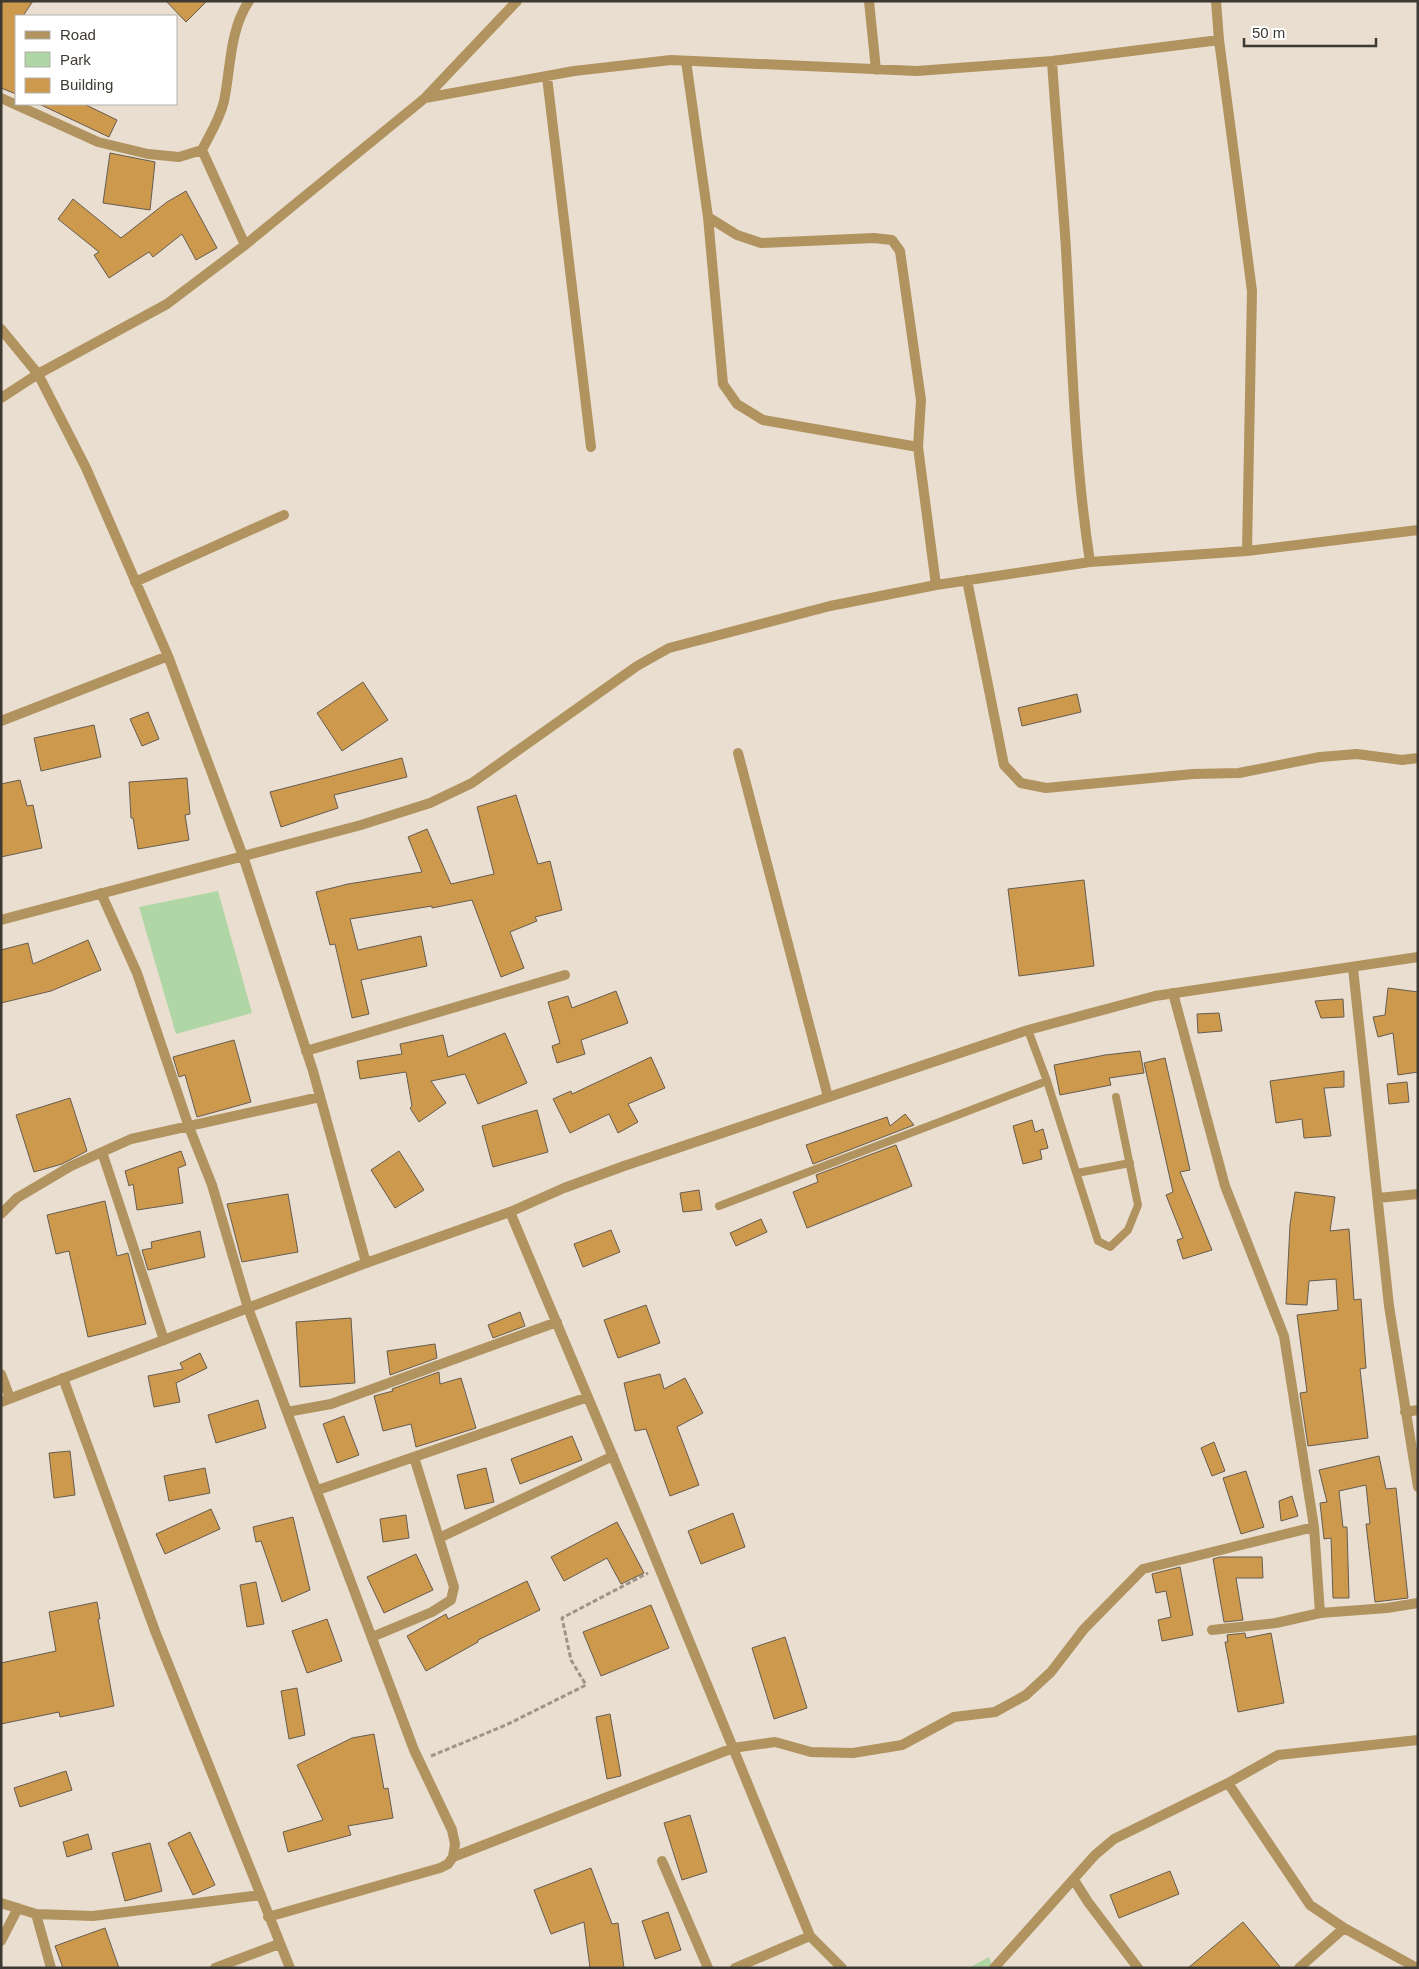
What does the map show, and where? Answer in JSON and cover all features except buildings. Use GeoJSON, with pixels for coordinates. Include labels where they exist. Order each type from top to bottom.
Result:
{"type":"FeatureCollection","features":[{"type":"Feature","properties":{"kind":"street"},"geometry":{"type":"LineString","coordinates":[[16,105],[98,142],[148,154],[180,157],[202,150],[219,118],[224,101],[233,42],[242,12],[249,1]]}},
{"type":"Feature","properties":{"kind":"street"},"geometry":{"type":"LineString","coordinates":[[1,398],[38,374],[166,304],[246,245],[425,98],[517,1]]}},
{"type":"Feature","properties":{"kind":"street"},"geometry":{"type":"LineString","coordinates":[[869,1],[876,70]]}},
{"type":"Feature","properties":{"kind":"street"},"geometry":{"type":"LineString","coordinates":[[1216,1],[1219,40],[1252,291],[1247,551]]}},
{"type":"Feature","properties":{"kind":"street"},"geometry":{"type":"LineString","coordinates":[[425,98],[574,71],[671,60],[784,64],[917,72],[1052,61],[1219,40]]}},
{"type":"Feature","properties":{"kind":"street"},"geometry":{"type":"LineString","coordinates":[[686,61],[708,217],[724,384],[736,404],[763,420],[918,447]]}},
{"type":"Feature","properties":{"kind":"street"},"geometry":{"type":"LineString","coordinates":[[1052,61],[1066,250],[1073,407],[1082,513],[1090,562]]}},
{"type":"Feature","properties":{"kind":"street"},"geometry":{"type":"LineString","coordinates":[[547,77],[591,447]]}},
{"type":"Feature","properties":{"kind":"street"},"geometry":{"type":"LineString","coordinates":[[1,98],[15,104]]}},
{"type":"Feature","properties":{"kind":"street"},"geometry":{"type":"LineString","coordinates":[[202,150],[246,245]]}},
{"type":"Feature","properties":{"kind":"street"},"geometry":{"type":"LineString","coordinates":[[708,217],[737,235],[761,242],[874,238],[892,240],[900,251],[921,400],[918,447],[936,585]]}},
{"type":"Feature","properties":{"kind":"street"},"geometry":{"type":"LineString","coordinates":[[1,329],[38,374],[86,468],[168,656],[243,856],[320,1097],[366,1263]]}},
{"type":"Feature","properties":{"kind":"street"},"geometry":{"type":"LineString","coordinates":[[135,582],[284,514]]}},
{"type":"Feature","properties":{"kind":"street"},"geometry":{"type":"LineString","coordinates":[[1,920],[398,815],[472,782],[637,666],[669,648],[830,606],[967,580],[1090,562],[1247,551],[1418,530]]}},
{"type":"Feature","properties":{"kind":"street"},"geometry":{"type":"LineString","coordinates":[[967,580],[1004,764],[1021,783],[1046,788],[1193,774],[1239,773],[1320,758],[1357,754],[1402,760],[1418,758]]}},
{"type":"Feature","properties":{"kind":"street"},"geometry":{"type":"LineString","coordinates":[[1,721],[168,656]]}},
{"type":"Feature","properties":{"kind":"street"},"geometry":{"type":"LineString","coordinates":[[738,753],[828,1097]]}},
{"type":"Feature","properties":{"kind":"street"},"geometry":{"type":"LineString","coordinates":[[101,893],[137,973],[189,1127],[212,1185],[248,1308],[372,1637],[420,1760],[452,1830],[455,1844],[453,1857],[448,1864],[440,1868],[268,1916]]}},
{"type":"Feature","properties":{"kind":"street"},"geometry":{"type":"LineString","coordinates":[[1,1374],[6,1400],[366,1263],[510,1212],[564,1188],[624,1166],[1028,1030],[1173,993],[1418,957]]}},
{"type":"Feature","properties":{"kind":"street"},"geometry":{"type":"LineString","coordinates":[[1353,968],[1389,1306],[1418,1487]]}},
{"type":"Feature","properties":{"kind":"street"},"geometry":{"type":"LineString","coordinates":[[306,1051],[565,974]]}},
{"type":"Feature","properties":{"kind":"street"},"geometry":{"type":"LineString","coordinates":[[1173,993],[1225,1186],[1284,1336],[1314,1527],[1320,1612]]}},
{"type":"Feature","properties":{"kind":"street"},"geometry":{"type":"LineString","coordinates":[[1,1214],[17,1198],[71,1166],[132,1139],[320,1097]]}},
{"type":"Feature","properties":{"kind":"street"},"geometry":{"type":"LineString","coordinates":[[102,1152],[164,1340]]}},
{"type":"Feature","properties":{"kind":"street"},"geometry":{"type":"LineString","coordinates":[[1378,1198],[1418,1194]]}},
{"type":"Feature","properties":{"kind":"street"},"geometry":{"type":"LineString","coordinates":[[510,1212],[659,1567],[810,1936],[842,1968]]}},
{"type":"Feature","properties":{"kind":"street"},"geometry":{"type":"LineString","coordinates":[[287,1412],[331,1404],[556,1322]]}},
{"type":"Feature","properties":{"kind":"street"},"geometry":{"type":"LineString","coordinates":[[63,1378],[155,1631],[290,1968]]}},
{"type":"Feature","properties":{"kind":"street"},"geometry":{"type":"LineString","coordinates":[[318,1490],[588,1397]]}},
{"type":"Feature","properties":{"kind":"street"},"geometry":{"type":"LineString","coordinates":[[1405,1412],[1418,1410]]}},
{"type":"Feature","properties":{"kind":"street"},"geometry":{"type":"LineString","coordinates":[[372,1637],[432,1612],[451,1600],[454,1587],[414,1456]]}},
{"type":"Feature","properties":{"kind":"street"},"geometry":{"type":"LineString","coordinates":[[439,1538],[613,1456]]}},
{"type":"Feature","properties":{"kind":"street"},"geometry":{"type":"LineString","coordinates":[[453,1857],[733,1748],[775,1742],[811,1752],[853,1753],[902,1746],[954,1717],[995,1712],[1026,1695],[1051,1672],[1084,1629],[1143,1569],[1314,1527]]}},
{"type":"Feature","properties":{"kind":"street"},"geometry":{"type":"LineString","coordinates":[[1212,1630],[1276,1624],[1320,1612],[1386,1608],[1418,1603]]}},
{"type":"Feature","properties":{"kind":"street"},"geometry":{"type":"LineString","coordinates":[[994,1968],[1095,1855],[1114,1839],[1228,1783],[1278,1755],[1418,1740]]}},
{"type":"Feature","properties":{"kind":"street"},"geometry":{"type":"LineString","coordinates":[[1228,1783],[1310,1905],[1344,1928],[1417,1968]]}},
{"type":"Feature","properties":{"kind":"street"},"geometry":{"type":"LineString","coordinates":[[662,1861],[708,1968]]}},
{"type":"Feature","properties":{"kind":"street"},"geometry":{"type":"LineString","coordinates":[[1074,1880],[1088,1902],[1138,1968]]}},
{"type":"Feature","properties":{"kind":"street"},"geometry":{"type":"LineString","coordinates":[[1,1903],[36,1914],[93,1916],[261,1896]]}},
{"type":"Feature","properties":{"kind":"street"},"geometry":{"type":"LineString","coordinates":[[1,1940],[18,1908]]}},
{"type":"Feature","properties":{"kind":"street"},"geometry":{"type":"LineString","coordinates":[[36,1914],[51,1968]]}},
{"type":"Feature","properties":{"kind":"street"},"geometry":{"type":"LineString","coordinates":[[1298,1968],[1344,1928]]}},
{"type":"Feature","properties":{"kind":"street"},"geometry":{"type":"LineString","coordinates":[[735,1968],[810,1936]]}},
{"type":"Feature","properties":{"kind":"street"},"geometry":{"type":"LineString","coordinates":[[215,1968],[280,1944]]}},
{"type":"Feature","properties":{"kind":"lane"},"geometry":{"type":"LineString","coordinates":[[1028,1030],[1048,1081],[1098,1241],[1110,1247],[1128,1230],[1138,1205],[1116,1097]]}},
{"type":"Feature","properties":{"kind":"lane"},"geometry":{"type":"LineString","coordinates":[[719,1206],[1048,1081]]}},
{"type":"Feature","properties":{"kind":"lane"},"geometry":{"type":"LineString","coordinates":[[1076,1174],[1130,1163]]}},
{"type":"Feature","properties":{"kind":"path"},"geometry":{"type":"LineString","coordinates":[[420,1760],[506,1724],[586,1685],[571,1660],[562,1618],[659,1567]]}},
{"type":"Feature","properties":{"kind":"green space"},"geometry":{"type":"Polygon","coordinates":[[[218,891],[252,1013],[176,1034],[139,907],[218,891]]]}},
{"type":"Feature","properties":{"kind":"green space"},"geometry":{"type":"Polygon","coordinates":[[[989,1957],[993,1968],[969,1968],[989,1957]]]}}]}
